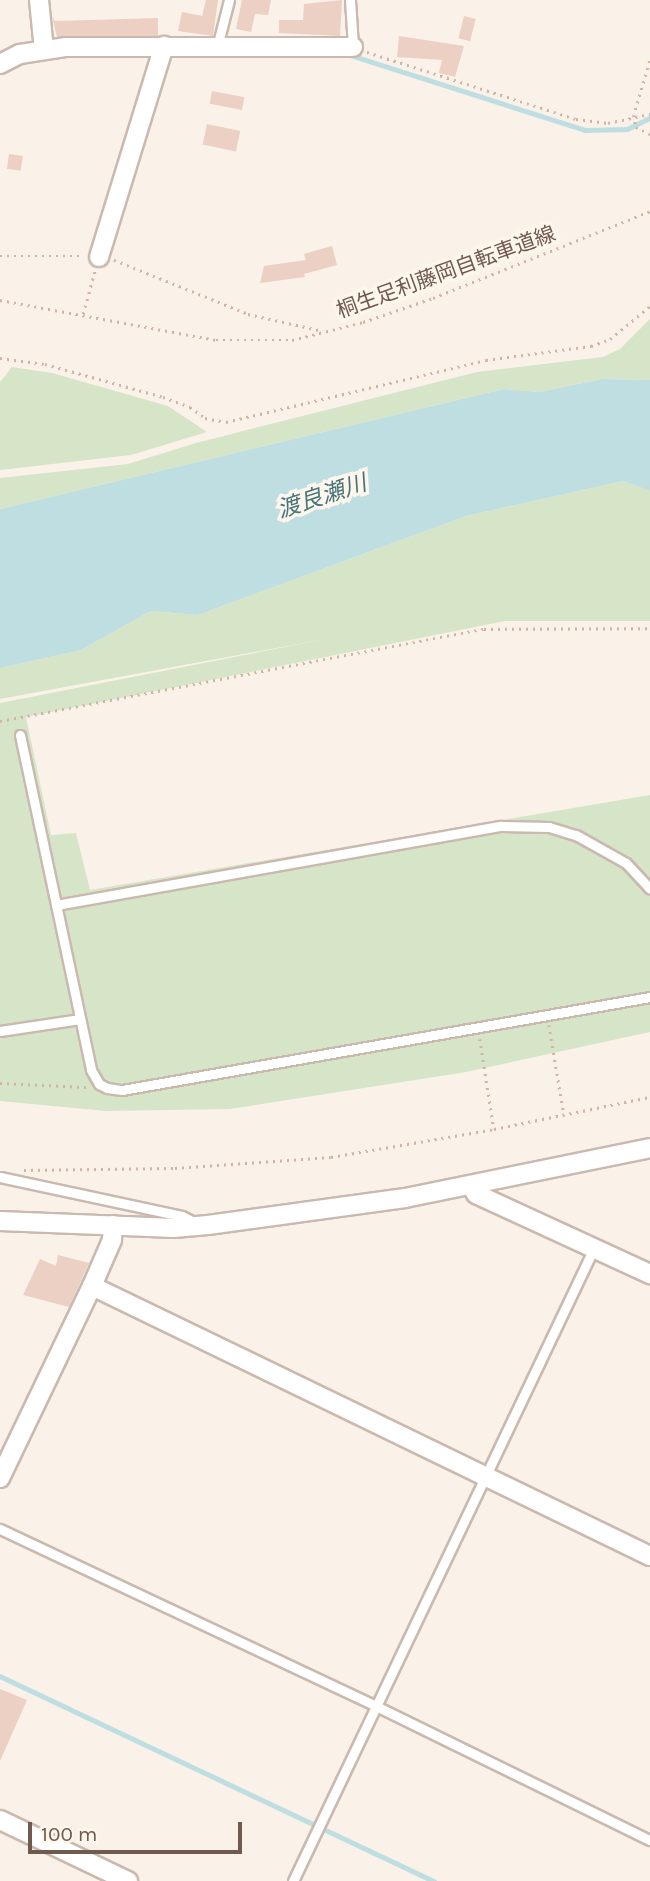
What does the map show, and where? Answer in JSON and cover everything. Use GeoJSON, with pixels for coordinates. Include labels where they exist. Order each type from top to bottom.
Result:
{"type":"FeatureCollection","features":[{"type":"Feature","properties":{"kind":"street"},"geometry":{"type":"LineString","coordinates":[[39,0],[44,50]]}},
{"type":"Feature","properties":{"kind":"street"},"geometry":{"type":"LineString","coordinates":[[99,257],[164,46]]}},
{"type":"Feature","properties":{"kind":"street"},"geometry":{"type":"LineString","coordinates":[[0,64],[20,54],[66,47],[354,47]]}},
{"type":"Feature","properties":{"kind":"street"},"geometry":{"type":"LineString","coordinates":[[0,1222],[174,1228],[201,1226],[348,1206],[471,1185],[650,1147]]}},
{"type":"Feature","properties":{"kind":"street"},"geometry":{"type":"LineString","coordinates":[[471,1185],[476,1194],[650,1273]]}},
{"type":"Feature","properties":{"kind":"street"},"geometry":{"type":"LineString","coordinates":[[0,1479],[92,1286],[112,1240],[113,1225]]}},
{"type":"Feature","properties":{"kind":"street"},"geometry":{"type":"LineString","coordinates":[[92,1286],[650,1556]]}},
{"type":"Feature","properties":{"kind":"street"},"geometry":{"type":"LineString","coordinates":[[0,1820],[128,1881]]}},
{"type":"Feature","properties":{"kind":"lane"},"geometry":{"type":"LineString","coordinates":[[217,47],[229,0]]}},
{"type":"Feature","properties":{"kind":"lane"},"geometry":{"type":"LineString","coordinates":[[350,0],[354,47]]}},
{"type":"Feature","properties":{"kind":"lane"},"geometry":{"type":"LineString","coordinates":[[20,735],[91,1070],[99,1084],[107,1088],[122,1090],[650,997]]}},
{"type":"Feature","properties":{"kind":"lane"},"geometry":{"type":"LineString","coordinates":[[56,905],[500,826],[549,827],[576,835],[626,863],[650,889]]}},
{"type":"Feature","properties":{"kind":"lane"},"geometry":{"type":"LineString","coordinates":[[0,1031],[80,1019]]}},
{"type":"Feature","properties":{"kind":"lane"},"geometry":{"type":"LineString","coordinates":[[0,1177],[182,1216],[201,1226]]}},
{"type":"Feature","properties":{"kind":"lane"},"geometry":{"type":"LineString","coordinates":[[293,1881],[594,1246]]}},
{"type":"Feature","properties":{"kind":"lane"},"geometry":{"type":"LineString","coordinates":[[0,1530],[376,1706],[650,1840]]}},
{"type":"Feature","properties":{"kind":"path"},"geometry":{"type":"LineString","coordinates":[[354,47],[576,119],[608,123],[624,121],[634,115],[650,114]]}},
{"type":"Feature","properties":{"kind":"path"},"geometry":{"type":"LineString","coordinates":[[650,61],[634,115],[636,128],[650,134]]}},
{"type":"Feature","properties":{"kind":"path","name":"桐生足利藤岡自転車道線"},"geometry":{"type":"LineString","coordinates":[[0,300],[202,338],[245,342],[292,340],[433,298],[650,211]]}},
{"type":"Feature","properties":{"kind":"path"},"geometry":{"type":"LineString","coordinates":[[0,256],[99,257],[114,260],[248,314],[326,332]]}},
{"type":"Feature","properties":{"kind":"path"},"geometry":{"type":"LineString","coordinates":[[83,316],[99,257]]}},
{"type":"Feature","properties":{"kind":"path"},"geometry":{"type":"LineString","coordinates":[[0,358],[44,364],[163,397],[190,407],[205,418],[226,422],[486,360],[591,346],[610,340],[650,306]]}},
{"type":"Feature","properties":{"kind":"path"},"geometry":{"type":"LineString","coordinates":[[0,721],[484,629],[650,628]]}},
{"type":"Feature","properties":{"kind":"path"},"geometry":{"type":"LineString","coordinates":[[547,1015],[564,1115]]}},
{"type":"Feature","properties":{"kind":"path"},"geometry":{"type":"LineString","coordinates":[[478,1028],[494,1129]]}},
{"type":"Feature","properties":{"kind":"path"},"geometry":{"type":"LineString","coordinates":[[0,1083],[107,1088]]}},
{"type":"Feature","properties":{"kind":"path"},"geometry":{"type":"LineString","coordinates":[[24,1170],[239,1166],[331,1157],[494,1129],[650,1097]]}},
{"type":"Feature","properties":{"kind":"green space"},"geometry":{"type":"Polygon","coordinates":[[[650,319],[650,380],[602,379],[539,392],[504,389],[0,509],[0,478],[128,464],[196,443],[477,372],[603,357],[620,349],[650,319]]]}},
{"type":"Feature","properties":{"kind":"green space"},"geometry":{"type":"Polygon","coordinates":[[[12,367],[52,373],[168,406],[207,432],[131,455],[0,470],[0,382],[12,367]]]}},
{"type":"Feature","properties":{"kind":"green space"},"geometry":{"type":"Polygon","coordinates":[[[623,481],[650,491],[650,621],[505,621],[26,717],[51,835],[76,833],[90,890],[650,795],[650,1032],[466,1072],[230,1109],[106,1111],[0,1101],[0,703],[331,638],[0,699],[0,668],[81,650],[151,611],[198,615],[466,516],[623,481]]]}},
{"type":"Feature","properties":{"kind":"water","name":"渡良瀬川"},"geometry":{"type":"Polygon","coordinates":[[[602,379],[650,380],[650,491],[623,481],[466,516],[198,615],[151,611],[81,650],[0,668],[0,509],[504,389],[539,392],[602,379]]]}},
{"type":"Feature","properties":{"kind":"building"},"geometry":{"type":"Polygon","coordinates":[[[206,0],[218,0],[213,36],[178,31],[182,12],[202,16],[206,0]]]}},
{"type":"Feature","properties":{"kind":"building"},"geometry":{"type":"Polygon","coordinates":[[[242,0],[271,0],[268,15],[255,14],[251,32],[236,29],[242,0]]]}},
{"type":"Feature","properties":{"kind":"building"},"geometry":{"type":"Polygon","coordinates":[[[342,0],[340,36],[279,33],[279,20],[303,20],[304,4],[342,0]]]}},
{"type":"Feature","properties":{"kind":"building"},"geometry":{"type":"Polygon","coordinates":[[[52,16],[55,21],[158,18],[158,36],[57,37],[52,16]]]}},
{"type":"Feature","properties":{"kind":"building"},"geometry":{"type":"Polygon","coordinates":[[[464,16],[476,19],[470,41],[458,38],[464,16]]]}},
{"type":"Feature","properties":{"kind":"building"},"geometry":{"type":"Polygon","coordinates":[[[399,36],[464,46],[455,77],[439,73],[442,60],[397,57],[399,36]]]}},
{"type":"Feature","properties":{"kind":"building"},"geometry":{"type":"Polygon","coordinates":[[[212,91],[244,97],[242,110],[210,104],[212,91]]]}},
{"type":"Feature","properties":{"kind":"building"},"geometry":{"type":"Polygon","coordinates":[[[207,124],[240,131],[236,152],[203,145],[207,124]]]}},
{"type":"Feature","properties":{"kind":"building"},"geometry":{"type":"Polygon","coordinates":[[[9,154],[23,156],[21,171],[7,169],[9,154]]]}},
{"type":"Feature","properties":{"kind":"building"},"geometry":{"type":"Polygon","coordinates":[[[332,246],[337,265],[304,274],[305,277],[260,283],[264,266],[306,260],[304,254],[332,246]]]}},
{"type":"Feature","properties":{"kind":"building"},"geometry":{"type":"Polygon","coordinates":[[[58,1255],[89,1263],[69,1307],[23,1295],[40,1259],[56,1266],[58,1255]]]}},
{"type":"Feature","properties":{"kind":"building"},"geometry":{"type":"Polygon","coordinates":[[[0,1689],[27,1700],[0,1761],[0,1689]]]}},
{"type":"Feature","properties":{"kind":"waterway"},"geometry":{"type":"LineString","coordinates":[[350,55],[585,130],[627,129],[650,118]]}},
{"type":"Feature","properties":{"kind":"waterway"},"geometry":{"type":"LineString","coordinates":[[60,56],[156,56]]}},
{"type":"Feature","properties":{"kind":"waterway"},"geometry":{"type":"LineString","coordinates":[[165,56],[201,56]]}},
{"type":"Feature","properties":{"kind":"waterway"},"geometry":{"type":"LineString","coordinates":[[0,1676],[434,1881]]}}]}
